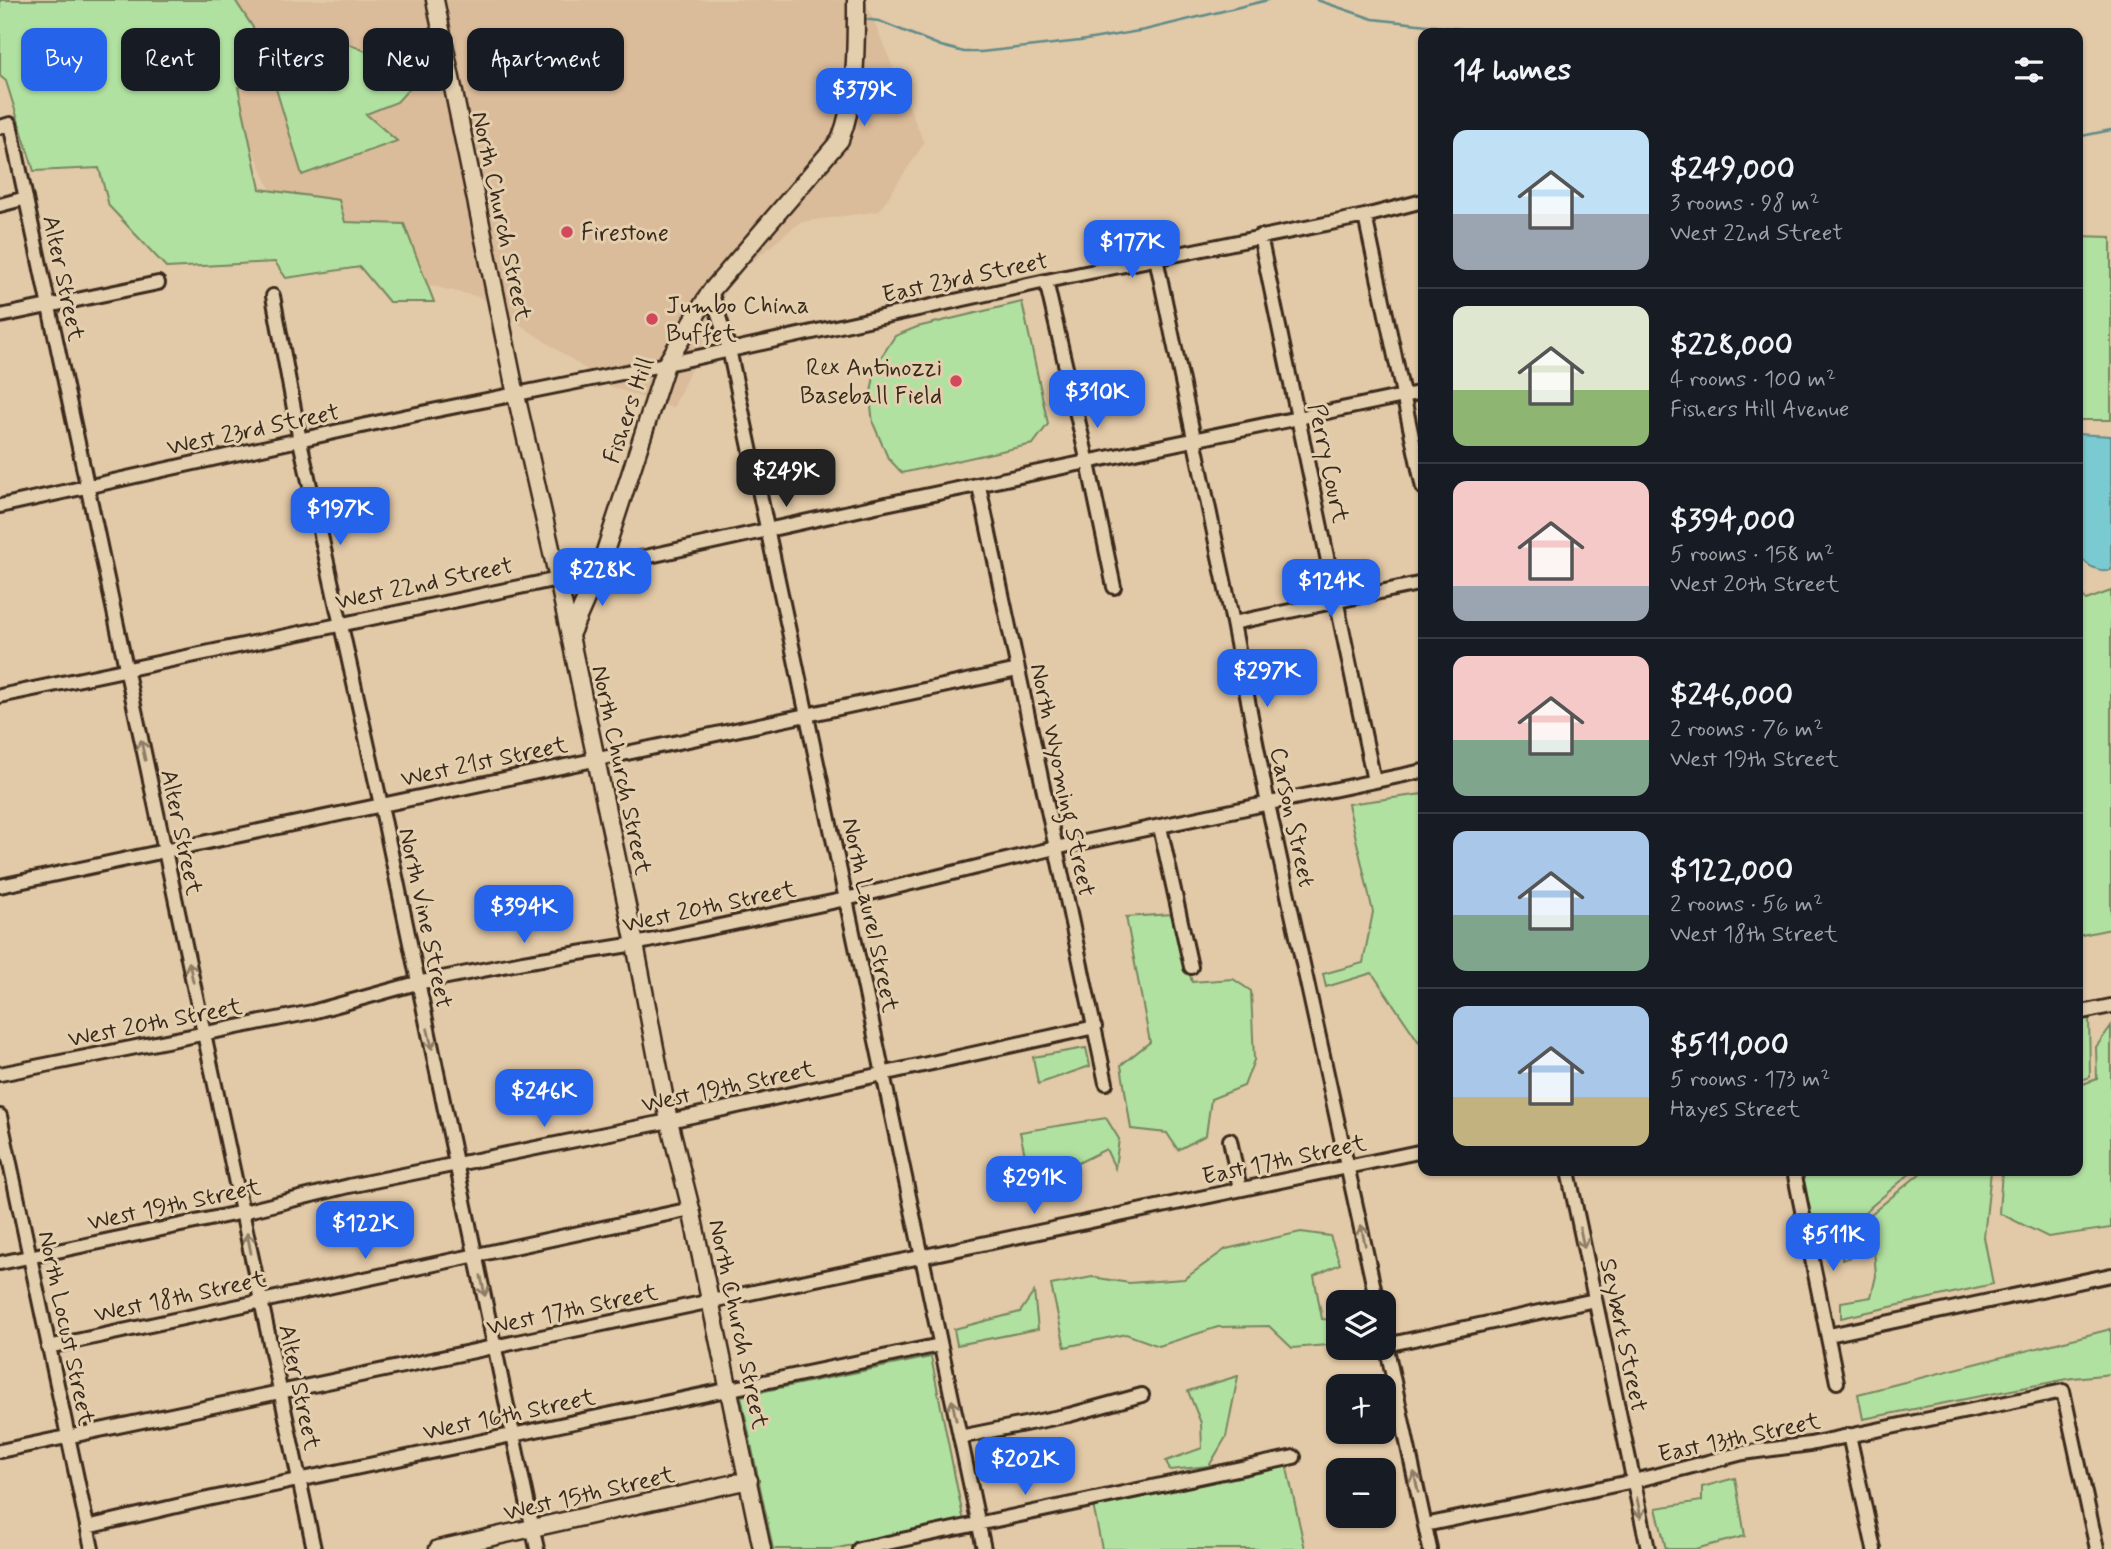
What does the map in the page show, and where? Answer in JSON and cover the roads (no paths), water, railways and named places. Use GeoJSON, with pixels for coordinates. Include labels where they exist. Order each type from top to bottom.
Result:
{"type":"FeatureCollection","features":[{"type":"Feature","properties":{"kind":"main road","name":"North Church Street"},"geometry":{"type":"LineString","coordinates":[[435,0],[516,394],[635,944],[669,1121],[750,1480],[762,1549]]}},
{"type":"Feature","properties":{"kind":"main road","name":"Fishers Hill"},"geometry":{"type":"LineString","coordinates":[[570,635],[600,567],[666,364],[711,291],[840,140],[849,118],[856,45],[856,0]]}},
{"type":"Feature","properties":{"kind":"main road","name":"West 22nd Street"},"geometry":{"type":"LineString","coordinates":[[558,579],[600,567]]}},
{"type":"Feature","properties":{"kind":"main road","name":"West 15th Street"},"geometry":{"type":"LineString","coordinates":[[438,1549],[750,1480]]}},
{"type":"Feature","properties":{"kind":"street","name":"Alter Street"},"geometry":{"type":"LineString","coordinates":[[5,125],[26,198],[314,1549]]}},
{"type":"Feature","properties":{"kind":"street"},"geometry":{"type":"LineString","coordinates":[[0,205],[26,198]]}},
{"type":"Feature","properties":{"kind":"street","name":"East 23rd Street"},"geometry":{"type":"LineString","coordinates":[[516,394],[1365,216],[1418,202]]}},
{"type":"Feature","properties":{"kind":"street"},"geometry":{"type":"LineString","coordinates":[[1365,216],[1418,465]]}},
{"type":"Feature","properties":{"kind":"street","name":"Perry Court"},"geometry":{"type":"LineString","coordinates":[[1260,236],[1374,781]]}},
{"type":"Feature","properties":{"kind":"street","name":"Carson Street"},"geometry":{"type":"LineString","coordinates":[[1156,258],[1268,804],[1375,1290]]}},
{"type":"Feature","properties":{"kind":"street"},"geometry":{"type":"LineString","coordinates":[[1046,281],[1114,587]]}},
{"type":"Feature","properties":{"kind":"street"},"geometry":{"type":"LineString","coordinates":[[0,316],[158,283]]}},
{"type":"Feature","properties":{"kind":"street","name":"North Laurel Street"},"geometry":{"type":"LineString","coordinates":[[711,291],[729,349],[984,1549]]}},
{"type":"Feature","properties":{"kind":"street","name":"North Vine Street"},"geometry":{"type":"LineString","coordinates":[[273,296],[300,441],[381,805],[537,1549]]}},
{"type":"Feature","properties":{"kind":"street","name":"West 22nd Street"},"geometry":{"type":"LineString","coordinates":[[600,567],[1418,393]]}},
{"type":"Feature","properties":{"kind":"street","name":"West 23rd Street"},"geometry":{"type":"LineString","coordinates":[[0,506],[516,394]]}},
{"type":"Feature","properties":{"kind":"street","name":"North Wyoming Street"},"geometry":{"type":"LineString","coordinates":[[979,485],[1106,1083]]}},
{"type":"Feature","properties":{"kind":"street","name":"West 22nd Street"},"geometry":{"type":"LineString","coordinates":[[0,696],[558,579]]}},
{"type":"Feature","properties":{"kind":"street"},"geometry":{"type":"LineString","coordinates":[[1233,623],[1418,584]]}},
{"type":"Feature","properties":{"kind":"street","name":"West 21st Street"},"geometry":{"type":"LineString","coordinates":[[0,886],[1018,670]]}},
{"type":"Feature","properties":{"kind":"street","name":"West 20th Street"},"geometry":{"type":"LineString","coordinates":[[0,1074],[312,1012],[417,983],[635,944],[846,899],[1055,848],[1418,772]]}},
{"type":"Feature","properties":{"kind":"street"},"geometry":{"type":"LineString","coordinates":[[1160,827],[1191,967]]}},
{"type":"Feature","properties":{"kind":"street"},"geometry":{"type":"LineString","coordinates":[[2083,1012],[2111,1006]]}},
{"type":"Feature","properties":{"kind":"street","name":"West 19th Street"},"geometry":{"type":"LineString","coordinates":[[0,1263],[243,1212],[349,1186],[669,1121],[1095,1027]]}},
{"type":"Feature","properties":{"kind":"street","name":"North Locust Street"},"geometry":{"type":"LineString","coordinates":[[0,1116],[92,1549]]}},
{"type":"Feature","properties":{"kind":"street"},"geometry":{"type":"LineString","coordinates":[[1230,1140],[1240,1189]]}},
{"type":"Feature","properties":{"kind":"street","name":"East 17th Street"},"geometry":{"type":"LineString","coordinates":[[1153,1208],[1418,1152]]}},
{"type":"Feature","properties":{"kind":"street","name":"Seybert Street"},"geometry":{"type":"LineString","coordinates":[[1569,1176],[1648,1549]]}},
{"type":"Feature","properties":{"kind":"street"},"geometry":{"type":"LineString","coordinates":[[1795,1176],[1837,1382]]}},
{"type":"Feature","properties":{"kind":"street","name":"West 17th Street"},"geometry":{"type":"LineString","coordinates":[[0,1451],[1153,1208]]}},
{"type":"Feature","properties":{"kind":"street","name":"West 18th Street"},"geometry":{"type":"LineString","coordinates":[[48,1347],[691,1209]]}},
{"type":"Feature","properties":{"kind":"street"},"geometry":{"type":"LineString","coordinates":[[1829,1335],[2111,1275]]}},
{"type":"Feature","properties":{"kind":"street"},"geometry":{"type":"LineString","coordinates":[[1396,1338],[1595,1300]]}},
{"type":"Feature","properties":{"kind":"street","name":"West 16th Street"},"geometry":{"type":"LineString","coordinates":[[87,1527],[940,1345]]}},
{"type":"Feature","properties":{"kind":"street"},"geometry":{"type":"LineString","coordinates":[[1389,1360],[1430,1549]]}},
{"type":"Feature","properties":{"kind":"street","name":"East 13th Street"},"geometry":{"type":"LineString","coordinates":[[1425,1525],[1634,1481],[1743,1453],[1810,1444],[2063,1391],[2097,1549]]}},
{"type":"Feature","properties":{"kind":"street"},"geometry":{"type":"LineString","coordinates":[[960,1437],[1069,1415],[1142,1395]]}},
{"type":"Feature","properties":{"kind":"street"},"geometry":{"type":"LineString","coordinates":[[1849,1435],[1874,1549]]}},
{"type":"Feature","properties":{"kind":"street"},"geometry":{"type":"LineString","coordinates":[[859,1549],[1294,1457]]}},
{"type":"Feature","properties":{"kind":"water"},"geometry":{"type":"Polygon","coordinates":[[[2083,434],[2111,436],[2111,570],[2091,567],[2084,561],[2083,434]]]}},
{"type":"Feature","properties":{"kind":"waterway"},"geometry":{"type":"LineString","coordinates":[[862,19],[879,21],[941,46],[964,52],[981,52],[1080,41],[1145,30],[1268,0]]}},
{"type":"Feature","properties":{"kind":"waterway"},"geometry":{"type":"LineString","coordinates":[[1317,0],[1373,19],[1454,28]]}},
{"type":"Feature","properties":{"kind":"waterway"},"geometry":{"type":"LineString","coordinates":[[2083,136],[2111,130]]}},
{"type":"Feature","properties":{"kind":"place","name":"Firestone"},"geometry":{"type":"Point","coordinates":[567,232]}},
{"type":"Feature","properties":{"kind":"place","name":"Jumbo China Buffet"},"geometry":{"type":"Point","coordinates":[652,319]}},
{"type":"Feature","properties":{"kind":"place","name":"Rex Antinozzi Baseball Field"},"geometry":{"type":"Point","coordinates":[956,381]}}]}
